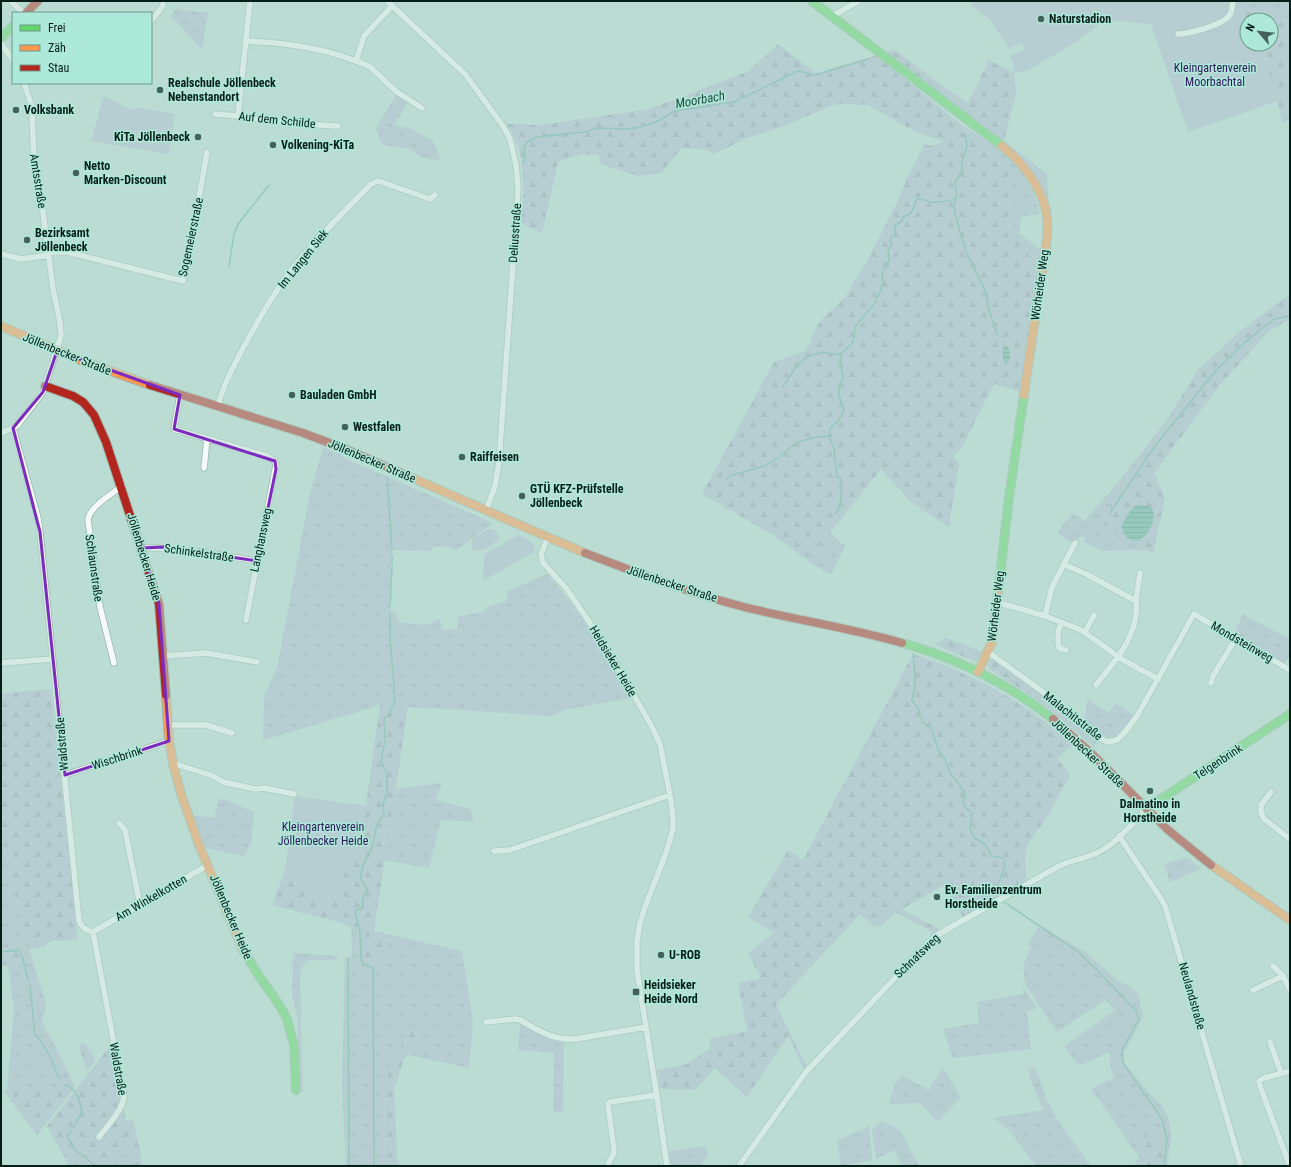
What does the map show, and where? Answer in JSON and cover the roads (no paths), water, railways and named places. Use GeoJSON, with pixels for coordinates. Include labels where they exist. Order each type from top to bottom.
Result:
{"type":"FeatureCollection","features":[{"type":"Feature","properties":{"kind":"street"},"geometry":{"type":"LineString","coordinates":[[12,1],[24,12]]}},
{"type":"Feature","properties":{"kind":"street"},"geometry":{"type":"LineString","coordinates":[[26,12],[38,1]]}},
{"type":"Feature","properties":{"kind":"street"},"geometry":{"type":"LineString","coordinates":[[152,20],[162,7],[164,1]]}},
{"type":"Feature","properties":{"kind":"street"},"geometry":{"type":"LineString","coordinates":[[238,116],[250,1]]}},
{"type":"Feature","properties":{"kind":"street","name":"Deliusstraße"},"geometry":{"type":"LineString","coordinates":[[387,1],[465,74],[503,126],[510,139],[516,165],[518,193],[499,462],[496,486],[486,511]]}},
{"type":"Feature","properties":{"kind":"street","name":"Wörheider Weg"},"geometry":{"type":"LineString","coordinates":[[812,1],[1017,159],[1027,170],[1035,184],[1046,212],[1046,243],[1009,497],[992,642],[978,672]]}},
{"type":"Feature","properties":{"kind":"street"},"geometry":{"type":"LineString","coordinates":[[832,16],[859,1]]}},
{"type":"Feature","properties":{"kind":"street"},"geometry":{"type":"LineString","coordinates":[[1178,34],[1199,31],[1226,20],[1231,15],[1233,1]]}},
{"type":"Feature","properties":{"kind":"street"},"geometry":{"type":"LineString","coordinates":[[356,61],[364,36],[392,6]]}},
{"type":"Feature","properties":{"kind":"street"},"geometry":{"type":"LineString","coordinates":[[1,38],[12,27]]}},
{"type":"Feature","properties":{"kind":"street"},"geometry":{"type":"LineString","coordinates":[[246,41],[279,43],[318,49],[356,61],[370,67],[398,92],[422,108]]}},
{"type":"Feature","properties":{"kind":"street"},"geometry":{"type":"LineString","coordinates":[[1,44],[12,59]]}},
{"type":"Feature","properties":{"kind":"street","name":"Amtsstraße"},"geometry":{"type":"LineString","coordinates":[[24,84],[32,112],[34,163],[42,204],[61,331],[57,351]]}},
{"type":"Feature","properties":{"kind":"street","name":"Auf dem Schilde"},"geometry":{"type":"LineString","coordinates":[[215,114],[338,126]]}},
{"type":"Feature","properties":{"kind":"street","name":"Sogemeierstraße"},"geometry":{"type":"LineString","coordinates":[[49,254],[67,252],[183,281],[207,152]]}},
{"type":"Feature","properties":{"kind":"street","name":"Im Langen Siek"},"geometry":{"type":"LineString","coordinates":[[218,406],[225,383],[259,320],[279,288],[314,242],[371,184],[378,181],[430,199],[435,195]]}},
{"type":"Feature","properties":{"kind":"street"},"geometry":{"type":"LineString","coordinates":[[1,254],[20,259],[49,254]]}},
{"type":"Feature","properties":{"kind":"street","name":"Jöllenbecker Straße"},"geometry":{"type":"LineString","coordinates":[[1,326],[57,351],[114,373],[180,395],[279,424],[334,445],[614,565],[721,600],[776,614],[884,637],[929,651],[978,672],[1029,702],[1063,728],[1091,753],[1170,832],[1241,887],[1290,920]]}},
{"type":"Feature","properties":{"kind":"street"},"geometry":{"type":"LineString","coordinates":[[1,433],[13,428],[21,422],[40,396],[57,351]]}},
{"type":"Feature","properties":{"kind":"street","name":"Jöllenbecker Heide"},"geometry":{"type":"LineString","coordinates":[[45,386],[73,396],[89,408],[94,415],[106,442],[122,486],[159,604],[172,763],[188,814],[241,946],[249,961],[278,1002],[287,1019],[295,1054],[296,1090]]}},
{"type":"Feature","properties":{"kind":"street"},"geometry":{"type":"LineString","coordinates":[[180,395],[174,429],[207,438],[204,468]]}},
{"type":"Feature","properties":{"kind":"street","name":"Waldstraße"},"geometry":{"type":"LineString","coordinates":[[13,428],[39,525],[80,921],[81,926],[85,930],[93,932],[124,1097],[120,1108],[99,1137]]}},
{"type":"Feature","properties":{"kind":"street","name":"Langhansweg"},"geometry":{"type":"LineString","coordinates":[[207,438],[267,456],[275,461],[276,470],[246,620]]}},
{"type":"Feature","properties":{"kind":"street","name":"Schlaunstraße"},"geometry":{"type":"LineString","coordinates":[[114,663],[100,607],[88,520],[89,514],[93,509],[122,486]]}},
{"type":"Feature","properties":{"kind":"street","name":"Heidsieker Heide"},"geometry":{"type":"LineString","coordinates":[[548,537],[541,554],[543,563],[566,588],[605,645],[651,725],[660,744],[670,795],[673,818],[671,840],[645,907],[637,941],[636,963],[667,1166]]}},
{"type":"Feature","properties":{"kind":"street"},"geometry":{"type":"LineString","coordinates":[[1045,616],[1052,587],[1075,543]]}},
{"type":"Feature","properties":{"kind":"street","name":"Schinkelstraße"},"geometry":{"type":"LineString","coordinates":[[141,548],[164,547],[257,561]]}},
{"type":"Feature","properties":{"kind":"street"},"geometry":{"type":"LineString","coordinates":[[1064,564],[1086,574],[1136,602]]}},
{"type":"Feature","properties":{"kind":"street"},"geometry":{"type":"LineString","coordinates":[[1096,685],[1118,657],[1135,623],[1140,573]]}},
{"type":"Feature","properties":{"kind":"street"},"geometry":{"type":"LineString","coordinates":[[996,602],[1045,616],[1085,632],[1118,657],[1158,679]]}},
{"type":"Feature","properties":{"kind":"street","name":"Malachitstraße"},"geometry":{"type":"LineString","coordinates":[[988,652],[1108,742],[1117,740],[1131,725],[1194,614]]}},
{"type":"Feature","properties":{"kind":"street","name":"Mondsteinweg"},"geometry":{"type":"LineString","coordinates":[[1194,614],[1290,670]]}},
{"type":"Feature","properties":{"kind":"street"},"geometry":{"type":"LineString","coordinates":[[1085,632],[1094,615]]}},
{"type":"Feature","properties":{"kind":"street"},"geometry":{"type":"LineString","coordinates":[[1061,622],[1058,632],[1058,646],[1059,648],[1066,650]]}},
{"type":"Feature","properties":{"kind":"street"},"geometry":{"type":"LineString","coordinates":[[1211,683],[1213,676],[1236,638]]}},
{"type":"Feature","properties":{"kind":"street"},"geometry":{"type":"LineString","coordinates":[[163,656],[206,653],[257,662]]}},
{"type":"Feature","properties":{"kind":"street"},"geometry":{"type":"LineString","coordinates":[[1,663],[52,660]]}},
{"type":"Feature","properties":{"kind":"street","name":"Telgenbrink"},"geometry":{"type":"LineString","coordinates":[[1146,809],[1290,714]]}},
{"type":"Feature","properties":{"kind":"street"},"geometry":{"type":"LineString","coordinates":[[168,725],[206,725],[232,733]]}},
{"type":"Feature","properties":{"kind":"street","name":"Wischbrink"},"geometry":{"type":"LineString","coordinates":[[65,775],[169,741]]}},
{"type":"Feature","properties":{"kind":"street"},"geometry":{"type":"LineString","coordinates":[[172,763],[213,776],[223,782],[255,789],[264,788],[294,794]]}},
{"type":"Feature","properties":{"kind":"street"},"geometry":{"type":"LineString","coordinates":[[1271,792],[1262,805],[1261,813],[1264,819],[1290,839]]}},
{"type":"Feature","properties":{"kind":"street"},"geometry":{"type":"LineString","coordinates":[[494,851],[510,850],[670,795]]}},
{"type":"Feature","properties":{"kind":"street","name":"Schnatsweg"},"geometry":{"type":"LineString","coordinates":[[739,1166],[806,1072],[928,943],[939,934],[1059,866],[1072,860],[1092,855],[1111,844],[1146,809]]}},
{"type":"Feature","properties":{"kind":"street"},"geometry":{"type":"LineString","coordinates":[[119,823],[125,830],[140,905]]}},
{"type":"Feature","properties":{"kind":"street","name":"Neulandstraße"},"geometry":{"type":"LineString","coordinates":[[1119,836],[1165,906],[1240,1166]]}},
{"type":"Feature","properties":{"kind":"street","name":"Am Winkelkotten"},"geometry":{"type":"LineString","coordinates":[[93,932],[208,865]]}},
{"type":"Feature","properties":{"kind":"street"},"geometry":{"type":"LineString","coordinates":[[1273,966],[1283,976],[1290,990]]}},
{"type":"Feature","properties":{"kind":"street"},"geometry":{"type":"LineString","coordinates":[[1253,990],[1283,976]]}},
{"type":"Feature","properties":{"kind":"street"},"geometry":{"type":"LineString","coordinates":[[486,1022],[515,1019],[520,1020],[549,1035],[564,1039],[575,1039],[646,1027]]}},
{"type":"Feature","properties":{"kind":"street"},"geometry":{"type":"LineString","coordinates":[[1270,1042],[1281,1072]]}},
{"type":"Feature","properties":{"kind":"street"},"geometry":{"type":"LineString","coordinates":[[1290,1071],[1281,1072],[1259,1081],[1290,1165]]}},
{"type":"Feature","properties":{"kind":"street"},"geometry":{"type":"LineString","coordinates":[[607,1166],[614,1150],[608,1104],[610,1102],[657,1095]]}},
{"type":"Feature","properties":{"kind":"waterway","name":"Moorbach"},"geometry":{"type":"LineString","coordinates":[[523,162],[525,160],[524,148],[526,143],[536,137],[585,132],[597,128],[628,129],[641,127],[658,121],[675,111],[734,102],[798,71],[815,75],[869,59]]}},
{"type":"Feature","properties":{"kind":"waterway"},"geometry":{"type":"LineString","coordinates":[[965,134],[967,147],[962,161],[962,171],[955,184],[957,193],[954,206],[966,252],[987,294],[988,307],[997,334]]}},
{"type":"Feature","properties":{"kind":"waterway","name":"Moorbach"},"geometry":{"type":"LineString","coordinates":[[229,266],[234,234],[238,224],[269,185]]}},
{"type":"Feature","properties":{"kind":"waterway"},"geometry":{"type":"LineString","coordinates":[[836,514],[841,497],[841,479],[837,477],[834,449],[829,436],[830,429],[838,422],[844,410],[839,395],[843,377],[840,359],[841,354],[852,343],[855,327],[874,304],[880,292],[883,282],[882,273],[883,270],[889,265],[887,263],[889,261],[888,250],[892,245],[890,240],[895,234],[895,227],[897,224],[902,221],[903,217],[911,213],[917,199],[936,202],[956,198]]}},
{"type":"Feature","properties":{"kind":"waterway"},"geometry":{"type":"LineString","coordinates":[[1109,514],[1155,446],[1217,369],[1251,337],[1274,319],[1290,316]]}},
{"type":"Feature","properties":{"kind":"waterway"},"geometry":{"type":"LineString","coordinates":[[783,387],[798,365],[808,357],[821,353],[840,354]]}},
{"type":"Feature","properties":{"kind":"waterway"},"geometry":{"type":"LineString","coordinates":[[727,479],[732,475],[764,466],[778,458],[796,443],[812,438],[829,436]]}},
{"type":"Feature","properties":{"kind":"waterway"},"geometry":{"type":"LineString","coordinates":[[387,477],[392,549]]}},
{"type":"Feature","properties":{"kind":"waterway"},"geometry":{"type":"LineString","coordinates":[[392,555],[392,564]]}},
{"type":"Feature","properties":{"kind":"waterway"},"geometry":{"type":"LineString","coordinates":[[390,608],[392,567]]}},
{"type":"Feature","properties":{"kind":"waterway"},"geometry":{"type":"LineString","coordinates":[[390,613],[390,639],[394,694]]}},
{"type":"Feature","properties":{"kind":"waterway"},"geometry":{"type":"LineString","coordinates":[[913,654],[915,686],[912,700],[918,709],[923,722],[932,730],[939,752],[945,759],[950,773],[964,791],[965,795],[963,802],[964,806],[972,813],[970,829],[974,838],[985,844],[992,856],[1003,858],[1005,867],[999,882],[999,891]]}},
{"type":"Feature","properties":{"kind":"waterway"},"geometry":{"type":"LineString","coordinates":[[374,1166],[373,968],[364,964],[361,959],[360,932],[355,911],[363,907],[363,896],[368,890],[360,878],[364,863],[372,848],[377,824],[384,814],[383,805],[387,792],[387,772],[381,760],[385,739],[384,718],[387,717],[395,703],[395,697]]}},
{"type":"Feature","properties":{"kind":"waterway"},"geometry":{"type":"LineString","coordinates":[[1004,902],[1077,951],[1136,1011],[1139,1019],[1122,1050],[1123,1063],[1162,1119],[1167,1139],[1164,1166]]}},
{"type":"Feature","properties":{"kind":"waterway"},"geometry":{"type":"LineString","coordinates":[[1,952],[19,950],[28,980]]}},
{"type":"Feature","properties":{"kind":"waterway"},"geometry":{"type":"LineString","coordinates":[[348,959],[349,1166]]}},
{"type":"Feature","properties":{"kind":"waterway"},"geometry":{"type":"LineString","coordinates":[[30,987],[35,1035],[42,1042],[59,1078]]}},
{"type":"Feature","properties":{"kind":"waterway"},"geometry":{"type":"LineString","coordinates":[[65,1085],[75,1092],[82,1111],[74,1127]]}},
{"type":"Feature","properties":{"kind":"waterway"},"geometry":{"type":"LineString","coordinates":[[71,1131],[67,1137],[75,1150],[96,1166]]}},
{"type":"Feature","properties":{"kind":"place","name":"Naturstadion"},"geometry":{"type":"Point","coordinates":[1041,19]}},
{"type":"Feature","properties":{"kind":"place","name":"Realschule Jöllenbeck Nebenstandort"},"geometry":{"type":"Point","coordinates":[160,90]}},
{"type":"Feature","properties":{"kind":"place","name":"Volksbank"},"geometry":{"type":"Point","coordinates":[16,110]}},
{"type":"Feature","properties":{"kind":"place","name":"KiTa Jöllenbeck"},"geometry":{"type":"Point","coordinates":[198,137]}},
{"type":"Feature","properties":{"kind":"place","name":"Volkening-KiTa"},"geometry":{"type":"Point","coordinates":[273,145]}},
{"type":"Feature","properties":{"kind":"place","name":"Netto Marken-Discount"},"geometry":{"type":"Point","coordinates":[76,173]}},
{"type":"Feature","properties":{"kind":"place","name":"Bezirksamt Jöllenbeck"},"geometry":{"type":"Point","coordinates":[27,240]}},
{"type":"Feature","properties":{"kind":"place","name":"Bauladen GmbH"},"geometry":{"type":"Point","coordinates":[292,395]}},
{"type":"Feature","properties":{"kind":"place","name":"Westfalen"},"geometry":{"type":"Point","coordinates":[345,427]}},
{"type":"Feature","properties":{"kind":"place","name":"Raiffeisen"},"geometry":{"type":"Point","coordinates":[462,457]}},
{"type":"Feature","properties":{"kind":"place","name":"GTÜ KFZ-Prüfstelle Jöllenbeck"},"geometry":{"type":"Point","coordinates":[522,496]}},
{"type":"Feature","properties":{"kind":"place","name":"Dalmatino in Horstheide"},"geometry":{"type":"Point","coordinates":[1150,791]}},
{"type":"Feature","properties":{"kind":"place","name":"Ev. Familienzentrum Horstheide"},"geometry":{"type":"Point","coordinates":[937,897]}},
{"type":"Feature","properties":{"kind":"place","name":"U-ROB"},"geometry":{"type":"Point","coordinates":[661,955]}},
{"type":"Feature","properties":{"kind":"place","name":"Heidsieker Heide Nord"},"geometry":{"type":"Point","coordinates":[636,992]}},
{"type":"Feature","properties":{"kind":"park label","name":"Kleingartenverein Moorbachtal"},"geometry":{"type":"Point","coordinates":[1215,75]}},
{"type":"Feature","properties":{"kind":"park label","name":"Kleingartenverein Jöllenbecker Heide"},"geometry":{"type":"Point","coordinates":[323,834]}}]}
